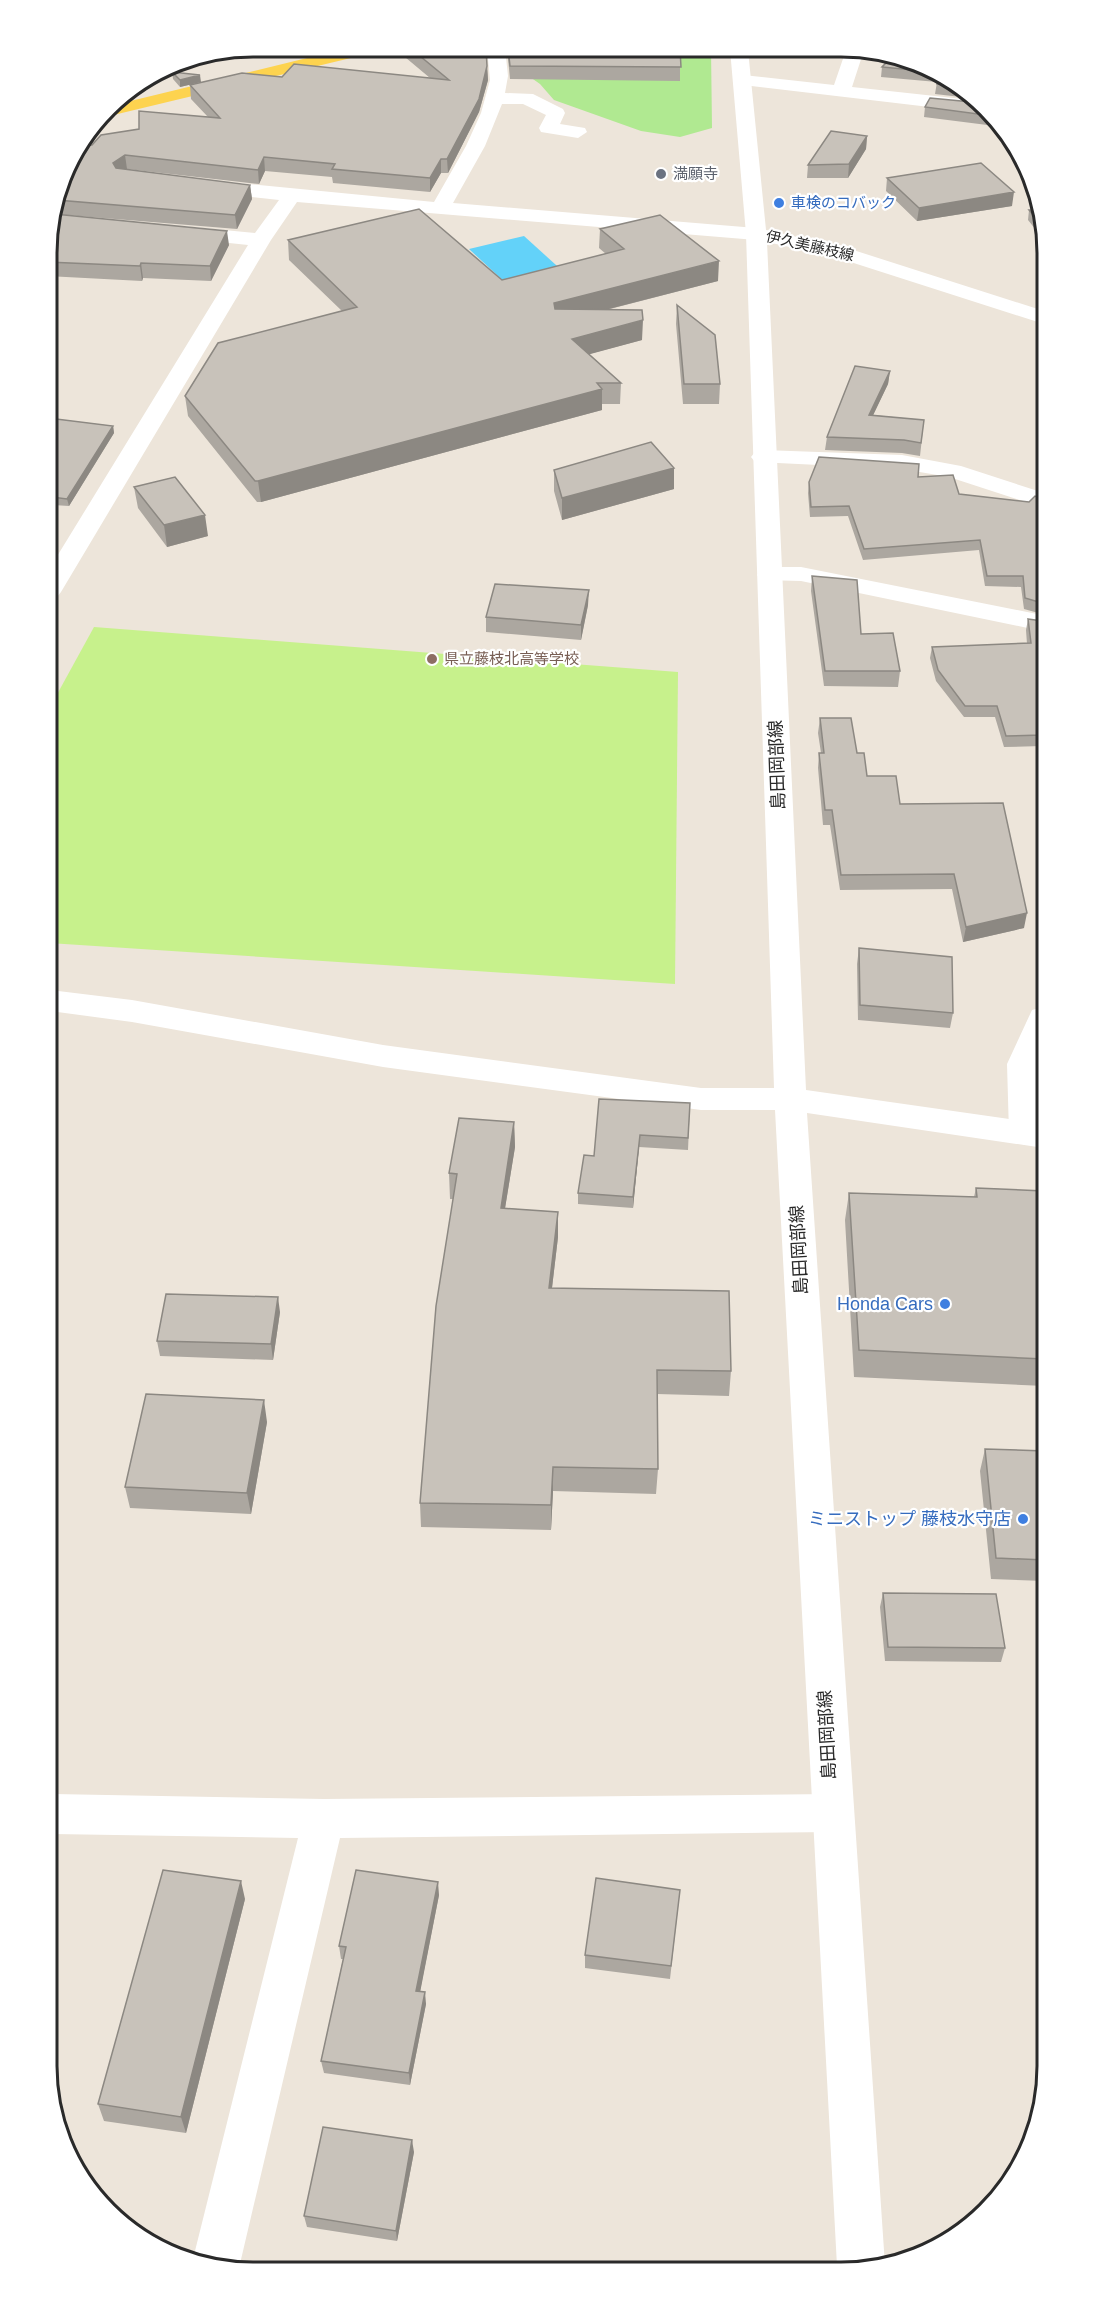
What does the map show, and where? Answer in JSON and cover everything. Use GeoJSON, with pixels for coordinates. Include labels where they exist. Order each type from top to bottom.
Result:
{"type":"FeatureCollection","features":[{"type":"Feature","properties":{"kind":"main road"},"geometry":{"type":"LineString","coordinates":[[120,109],[333,57]]}},
{"type":"Feature","properties":{"kind":"street"},"geometry":{"type":"LineString","coordinates":[[441,206],[486,123],[499,80],[497,57]]}},
{"type":"Feature","properties":{"kind":"street","name":"伊久美藤枝線"},"geometry":{"type":"LineString","coordinates":[[740,57],[756,234],[840,252],[1037,316]]}},
{"type":"Feature","properties":{"kind":"street"},"geometry":{"type":"LineString","coordinates":[[842,89],[852,58]]}},
{"type":"Feature","properties":{"kind":"street"},"geometry":{"type":"LineString","coordinates":[[743,80],[842,89],[969,105]]}},
{"type":"Feature","properties":{"kind":"street"},"geometry":{"type":"LineString","coordinates":[[492,99],[526,98],[556,113],[548,128],[578,132]]}},
{"type":"Feature","properties":{"kind":"street"},"geometry":{"type":"LineString","coordinates":[[186,183],[292,196],[441,206],[756,234]]}},
{"type":"Feature","properties":{"kind":"street"},"geometry":{"type":"LineString","coordinates":[[57,577],[261,240],[292,196]]}},
{"type":"Feature","properties":{"kind":"street"},"geometry":{"type":"LineString","coordinates":[[157,230],[261,240]]}},
{"type":"Feature","properties":{"kind":"street","name":"島田岡部線"},"geometry":{"type":"LineString","coordinates":[[756,234],[790,1099],[861,2260]]}},
{"type":"Feature","properties":{"kind":"street"},"geometry":{"type":"LineString","coordinates":[[763,456],[902,462],[953,471],[1037,499]]}},
{"type":"Feature","properties":{"kind":"street"},"geometry":{"type":"LineString","coordinates":[[770,574],[801,574],[1037,622]]}},
{"type":"Feature","properties":{"kind":"street"},"geometry":{"type":"LineString","coordinates":[[57,1002],[132,1011],[383,1056],[701,1099],[790,1099],[1034,1134],[1023,1064],[1037,1032]]}},
{"type":"Feature","properties":{"kind":"street"},"geometry":{"type":"LineString","coordinates":[[57,1814],[324,1819],[832,1813]]}},
{"type":"Feature","properties":{"kind":"street"},"geometry":{"type":"LineString","coordinates":[[218,2258],[324,1819]]}},
{"type":"Feature","properties":{"kind":"green space"},"geometry":{"type":"Polygon","coordinates":[[[527,57],[711,57],[712,128],[680,137],[641,131],[554,100],[540,84],[513,65],[527,57]]]}},
{"type":"Feature","properties":{"kind":"green space"},"geometry":{"type":"Polygon","coordinates":[[[94,627],[678,672],[675,984],[57,944],[57,694],[94,627]]]}},
{"type":"Feature","properties":{"kind":"water"},"geometry":{"type":"Polygon","coordinates":[[[524,236],[567,275],[511,288],[469,249],[524,236]]]}},
{"type":"Feature","properties":{"kind":"building"},"geometry":{"type":"Polygon","coordinates":[[[421,57],[486,57],[487,66],[479,99],[447,159],[441,159],[430,178],[332,169],[335,164],[264,157],[258,170],[125,155],[113,163],[116,168],[250,185],[235,215],[64,201],[72,178],[89,145],[101,135],[139,129],[139,111],[220,118],[190,85],[242,73],[282,77],[294,64],[449,80],[421,57]]]}},
{"type":"Feature","properties":{"kind":"building"},"geometry":{"type":"Polygon","coordinates":[[[509,57],[680,57],[681,67],[510,66],[509,57]]]}},
{"type":"Feature","properties":{"kind":"building"},"geometry":{"type":"Polygon","coordinates":[[[886,63],[909,70],[882,67],[886,63]]]}},
{"type":"Feature","properties":{"kind":"building"},"geometry":{"type":"Polygon","coordinates":[[[174,74],[200,75],[180,80],[174,74]]]}},
{"type":"Feature","properties":{"kind":"building"},"geometry":{"type":"Polygon","coordinates":[[[930,98],[964,101],[980,114],[925,107],[930,98]]]}},
{"type":"Feature","properties":{"kind":"building"},"geometry":{"type":"Polygon","coordinates":[[[831,131],[867,136],[849,164],[808,165],[831,131]]]}},
{"type":"Feature","properties":{"kind":"building"},"geometry":{"type":"Polygon","coordinates":[[[981,163],[1014,192],[919,208],[887,178],[981,163]]]}},
{"type":"Feature","properties":{"kind":"building"},"geometry":{"type":"Polygon","coordinates":[[[419,209],[502,280],[624,249],[600,229],[660,215],[719,261],[554,303],[555,309],[642,310],[643,320],[572,339],[621,383],[597,383],[602,389],[255,481],[185,396],[218,343],[357,307],[288,240],[419,209]]]}},
{"type":"Feature","properties":{"kind":"building"},"geometry":{"type":"Polygon","coordinates":[[[61,215],[227,231],[210,266],[141,263],[140,266],[57,262],[57,240],[61,215]]]}},
{"type":"Feature","properties":{"kind":"building"},"geometry":{"type":"Polygon","coordinates":[[[677,305],[715,335],[720,384],[684,384],[677,305]]]}},
{"type":"Feature","properties":{"kind":"building"},"geometry":{"type":"Polygon","coordinates":[[[855,366],[890,371],[869,415],[924,420],[921,443],[904,440],[827,437],[855,366]]]}},
{"type":"Feature","properties":{"kind":"building"},"geometry":{"type":"Polygon","coordinates":[[[57,419],[113,426],[67,499],[57,498],[57,419]]]}},
{"type":"Feature","properties":{"kind":"building"},"geometry":{"type":"Polygon","coordinates":[[[651,442],[674,468],[562,498],[554,470],[651,442]]]}},
{"type":"Feature","properties":{"kind":"building"},"geometry":{"type":"Polygon","coordinates":[[[819,457],[919,464],[918,477],[953,475],[959,494],[1029,502],[1037,497],[1037,602],[1025,598],[1023,576],[987,576],[980,540],[864,549],[849,506],[811,507],[809,482],[819,457]]]}},
{"type":"Feature","properties":{"kind":"building"},"geometry":{"type":"Polygon","coordinates":[[[175,477],[205,515],[164,525],[134,487],[175,477]]]}},
{"type":"Feature","properties":{"kind":"building"},"geometry":{"type":"Polygon","coordinates":[[[812,576],[857,580],[861,634],[893,633],[900,671],[825,671],[812,576]]]}},
{"type":"Feature","properties":{"kind":"building"},"geometry":{"type":"Polygon","coordinates":[[[495,584],[589,590],[581,625],[486,617],[495,584]]]}},
{"type":"Feature","properties":{"kind":"building"},"geometry":{"type":"Polygon","coordinates":[[[1028,619],[1037,620],[1037,735],[1006,736],[997,706],[965,706],[938,670],[932,647],[1031,643],[1028,619]]]}},
{"type":"Feature","properties":{"kind":"building"},"geometry":{"type":"Polygon","coordinates":[[[820,718],[851,718],[857,753],[864,753],[867,776],[896,776],[900,804],[1003,803],[1027,913],[966,927],[954,874],[841,875],[832,810],[825,810],[819,753],[824,753],[820,718]]]}},
{"type":"Feature","properties":{"kind":"building"},"geometry":{"type":"Polygon","coordinates":[[[859,948],[952,957],[953,1013],[860,1005],[859,948]]]}},
{"type":"Feature","properties":{"kind":"building"},"geometry":{"type":"Polygon","coordinates":[[[599,1099],[690,1103],[688,1138],[640,1135],[633,1197],[578,1193],[584,1155],[594,1156],[599,1099]]]}},
{"type":"Feature","properties":{"kind":"building"},"geometry":{"type":"Polygon","coordinates":[[[459,1118],[514,1122],[501,1208],[558,1212],[549,1288],[729,1291],[731,1371],[657,1370],[658,1469],[553,1467],[551,1505],[420,1503],[436,1306],[457,1174],[449,1173],[459,1118]]]}},
{"type":"Feature","properties":{"kind":"building"},"geometry":{"type":"Polygon","coordinates":[[[976,1188],[1037,1191],[1037,1359],[859,1350],[849,1193],[977,1197],[976,1188]]]}},
{"type":"Feature","properties":{"kind":"building"},"geometry":{"type":"Polygon","coordinates":[[[166,1294],[278,1297],[271,1344],[157,1341],[166,1294]]]}},
{"type":"Feature","properties":{"kind":"building"},"geometry":{"type":"Polygon","coordinates":[[[146,1394],[264,1400],[247,1493],[125,1487],[146,1394]]]}},
{"type":"Feature","properties":{"kind":"building"},"geometry":{"type":"Polygon","coordinates":[[[985,1449],[1037,1451],[1037,1560],[996,1558],[985,1449]]]}},
{"type":"Feature","properties":{"kind":"building"},"geometry":{"type":"Polygon","coordinates":[[[883,1593],[996,1594],[1005,1648],[888,1647],[883,1593]]]}},
{"type":"Feature","properties":{"kind":"building"},"geometry":{"type":"Polygon","coordinates":[[[163,1870],[241,1881],[181,2117],[98,2104],[163,1870]]]}},
{"type":"Feature","properties":{"kind":"building"},"geometry":{"type":"Polygon","coordinates":[[[356,1870],[438,1882],[416,1991],[425,1992],[409,2073],[321,2061],[346,1947],[339,1946],[356,1870]]]}},
{"type":"Feature","properties":{"kind":"building"},"geometry":{"type":"Polygon","coordinates":[[[596,1878],[680,1890],[671,1966],[585,1955],[596,1878]]]}},
{"type":"Feature","properties":{"kind":"building"},"geometry":{"type":"Polygon","coordinates":[[[323,2127],[412,2140],[396,2231],[304,2216],[323,2127]]]}},
{"type":"Feature","properties":{"kind":"place","name":"満願寺"},"geometry":{"type":"Point","coordinates":[661,174]}},
{"type":"Feature","properties":{"kind":"place","name":"車検のコバック"},"geometry":{"type":"Point","coordinates":[779,203]}},
{"type":"Feature","properties":{"kind":"place","name":"県立藤枝北高等学校"},"geometry":{"type":"Point","coordinates":[432,659]}},
{"type":"Feature","properties":{"kind":"place","name":"Honda Cars"},"geometry":{"type":"Point","coordinates":[945,1304]}},
{"type":"Feature","properties":{"kind":"place","name":"ミニストップ 藤枝水守店"},"geometry":{"type":"Point","coordinates":[1023,1519]}}]}
